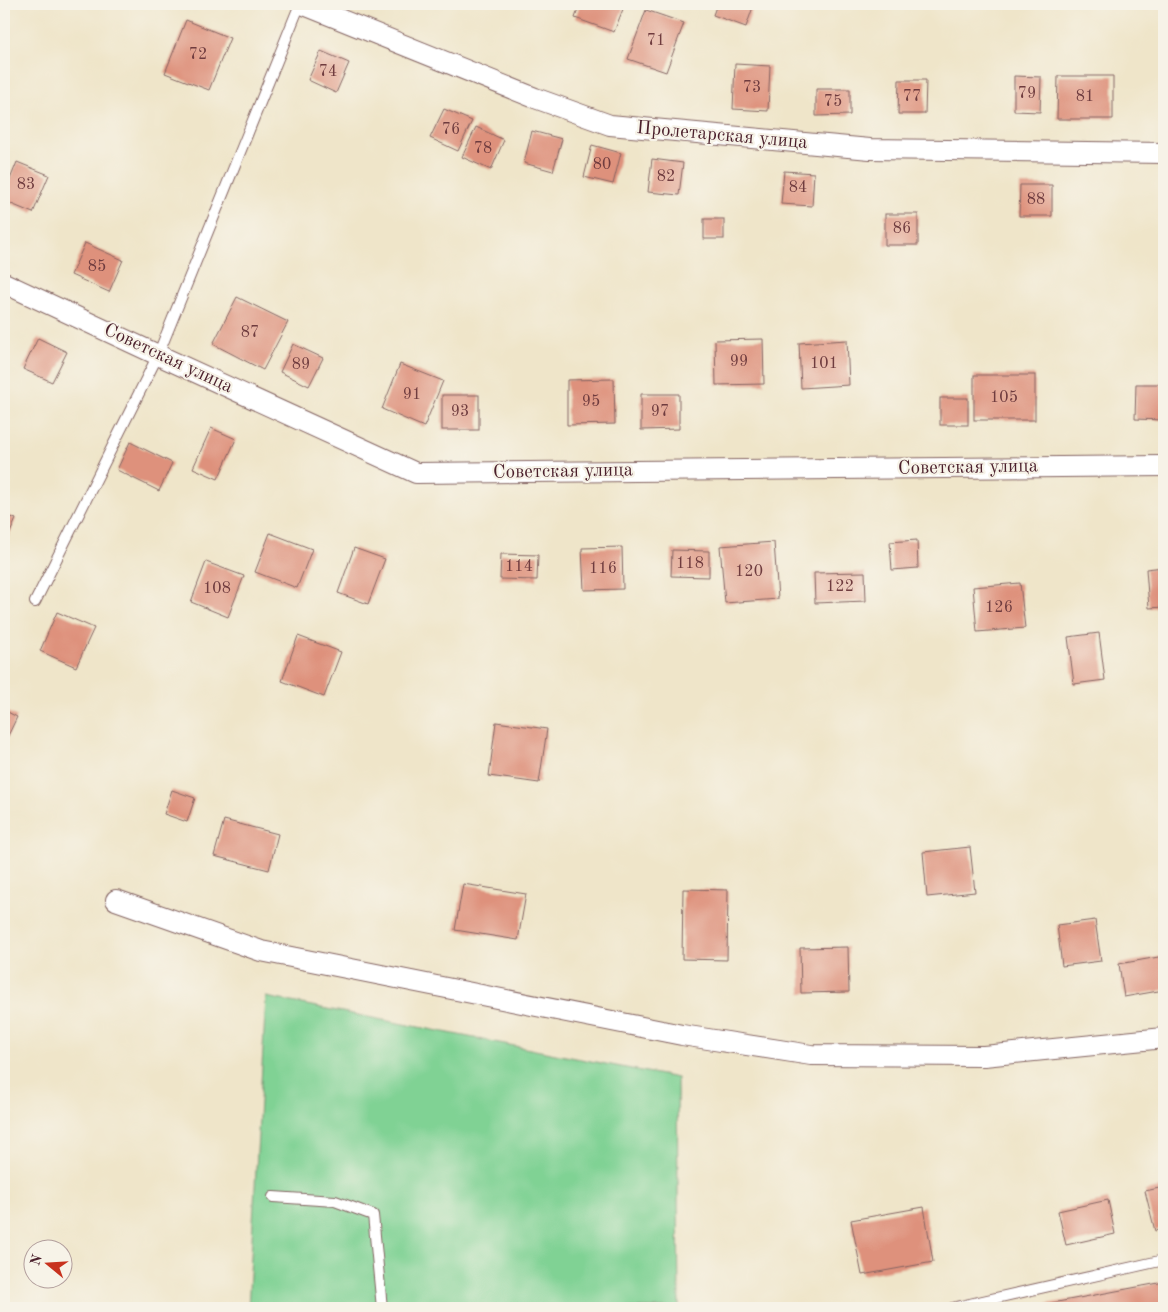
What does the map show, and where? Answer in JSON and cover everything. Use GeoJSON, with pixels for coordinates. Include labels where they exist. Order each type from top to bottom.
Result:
{"type":"FeatureCollection","features":[{"type":"Feature","properties":{"kind":"street","name":"Пролетарская улица"},"geometry":{"type":"LineString","coordinates":[[302,4],[535,98],[610,125],[870,150],[1164,153]]}},
{"type":"Feature","properties":{"kind":"street","name":"Советская улица"},"geometry":{"type":"LineString","coordinates":[[4,283],[416,473],[1164,466]]}},
{"type":"Feature","properties":{"kind":"street"},"geometry":{"type":"LineString","coordinates":[[116,900],[261,952],[682,1035],[811,1055],[984,1056],[1164,1038]]}},
{"type":"Feature","properties":{"kind":"lane"},"geometry":{"type":"LineString","coordinates":[[35,602],[158,355],[302,4]]}},
{"type":"Feature","properties":{"kind":"lane"},"geometry":{"type":"LineString","coordinates":[[273,1197],[335,1201],[373,1215],[382,1308]]}},
{"type":"Feature","properties":{"kind":"lane"},"geometry":{"type":"LineString","coordinates":[[952,1308],[1164,1260]]}},
{"type":"Feature","properties":{"kind":"green space"},"geometry":{"type":"Polygon","coordinates":[[[266,997],[677,1078],[679,1308],[248,1308],[266,997]]]}},
{"type":"Feature","properties":{"kind":"building"},"geometry":{"type":"Polygon","coordinates":[[[580,4],[625,4],[614,32],[575,18],[580,4]]]}},
{"type":"Feature","properties":{"kind":"building"},"geometry":{"type":"Polygon","coordinates":[[[717,4],[754,4],[746,27],[713,15],[717,4]]]}},
{"type":"Feature","properties":{"kind":"building"},"geometry":{"type":"Polygon","coordinates":[[[646,10],[684,23],[666,72],[628,59],[646,10]]]}},
{"type":"Feature","properties":{"kind":"building"},"geometry":{"type":"Polygon","coordinates":[[[186,20],[230,38],[209,90],[165,73],[186,20]]]}},
{"type":"Feature","properties":{"kind":"building"},"geometry":{"type":"Polygon","coordinates":[[[321,51],[349,63],[336,93],[308,80],[321,51]]]}},
{"type":"Feature","properties":{"kind":"building"},"geometry":{"type":"Polygon","coordinates":[[[735,64],[770,66],[768,111],[733,109],[735,64]]]}},
{"type":"Feature","properties":{"kind":"building"},"geometry":{"type":"Polygon","coordinates":[[[1014,76],[1041,77],[1040,112],[1014,111],[1014,76]]]}},
{"type":"Feature","properties":{"kind":"building"},"geometry":{"type":"Polygon","coordinates":[[[1058,76],[1113,76],[1113,119],[1057,119],[1058,76]]]}},
{"type":"Feature","properties":{"kind":"building"},"geometry":{"type":"Polygon","coordinates":[[[899,80],[926,80],[925,114],[898,114],[899,80]]]}},
{"type":"Feature","properties":{"kind":"building"},"geometry":{"type":"Polygon","coordinates":[[[816,89],[850,89],[850,115],[816,116],[816,89]]]}},
{"type":"Feature","properties":{"kind":"building"},"geometry":{"type":"Polygon","coordinates":[[[444,109],[472,121],[458,151],[430,138],[444,109]]]}},
{"type":"Feature","properties":{"kind":"building"},"geometry":{"type":"Polygon","coordinates":[[[476,127],[504,140],[491,170],[462,157],[476,127]]]}},
{"type":"Feature","properties":{"kind":"building"},"geometry":{"type":"Polygon","coordinates":[[[532,131],[562,139],[553,171],[524,163],[532,131]]]}},
{"type":"Feature","properties":{"kind":"building"},"geometry":{"type":"Polygon","coordinates":[[[592,145],[621,153],[613,184],[584,177],[592,145]]]}},
{"type":"Feature","properties":{"kind":"building"},"geometry":{"type":"Polygon","coordinates":[[[652,159],[683,163],[679,195],[648,192],[652,159]]]}},
{"type":"Feature","properties":{"kind":"building"},"geometry":{"type":"Polygon","coordinates":[[[17,162],[49,175],[33,213],[4,201],[4,194],[17,162]]]}},
{"type":"Feature","properties":{"kind":"building"},"geometry":{"type":"Polygon","coordinates":[[[784,171],[814,173],[812,206],[781,204],[784,171]]]}},
{"type":"Feature","properties":{"kind":"building"},"geometry":{"type":"Polygon","coordinates":[[[1020,185],[1052,185],[1052,216],[1019,216],[1020,185]]]}},
{"type":"Feature","properties":{"kind":"building"},"geometry":{"type":"Polygon","coordinates":[[[885,214],[918,214],[918,245],[885,245],[885,214]]]}},
{"type":"Feature","properties":{"kind":"building"},"geometry":{"type":"Polygon","coordinates":[[[704,219],[724,219],[724,239],[704,239],[704,219]]]}},
{"type":"Feature","properties":{"kind":"building"},"geometry":{"type":"Polygon","coordinates":[[[85,243],[123,260],[109,292],[71,275],[85,243]]]}},
{"type":"Feature","properties":{"kind":"building"},"geometry":{"type":"Polygon","coordinates":[[[237,297],[288,322],[263,370],[213,344],[237,297]]]}},
{"type":"Feature","properties":{"kind":"building"},"geometry":{"type":"Polygon","coordinates":[[[38,338],[67,352],[52,382],[23,369],[38,338]]]}},
{"type":"Feature","properties":{"kind":"building"},"geometry":{"type":"Polygon","coordinates":[[[763,339],[764,384],[716,385],[715,340],[763,339]]]}},
{"type":"Feature","properties":{"kind":"building"},"geometry":{"type":"Polygon","coordinates":[[[847,340],[849,385],[801,388],[799,343],[847,340]]]}},
{"type":"Feature","properties":{"kind":"building"},"geometry":{"type":"Polygon","coordinates":[[[293,344],[323,358],[309,386],[280,372],[293,344]]]}},
{"type":"Feature","properties":{"kind":"building"},"geometry":{"type":"Polygon","coordinates":[[[400,364],[443,381],[424,427],[382,409],[400,364]]]}},
{"type":"Feature","properties":{"kind":"building"},"geometry":{"type":"Polygon","coordinates":[[[974,375],[1035,375],[1035,420],[974,420],[974,375]]]}},
{"type":"Feature","properties":{"kind":"building"},"geometry":{"type":"Polygon","coordinates":[[[614,379],[615,424],[567,425],[567,380],[614,379]]]}},
{"type":"Feature","properties":{"kind":"building"},"geometry":{"type":"Polygon","coordinates":[[[1136,384],[1164,384],[1164,420],[1135,419],[1136,384]]]}},
{"type":"Feature","properties":{"kind":"building"},"geometry":{"type":"Polygon","coordinates":[[[641,394],[679,394],[679,429],[641,430],[641,394]]]}},
{"type":"Feature","properties":{"kind":"building"},"geometry":{"type":"Polygon","coordinates":[[[442,395],[479,395],[479,430],[442,430],[442,395]]]}},
{"type":"Feature","properties":{"kind":"building"},"geometry":{"type":"Polygon","coordinates":[[[940,398],[968,398],[968,425],[940,425],[940,398]]]}},
{"type":"Feature","properties":{"kind":"building"},"geometry":{"type":"Polygon","coordinates":[[[211,428],[236,439],[218,479],[193,468],[211,428]]]}},
{"type":"Feature","properties":{"kind":"building"},"geometry":{"type":"Polygon","coordinates":[[[130,442],[172,463],[159,491],[117,470],[130,442]]]}},
{"type":"Feature","properties":{"kind":"building"},"geometry":{"type":"Polygon","coordinates":[[[4,514],[16,519],[4,547],[4,514]]]}},
{"type":"Feature","properties":{"kind":"building"},"geometry":{"type":"Polygon","coordinates":[[[270,533],[312,549],[297,588],[255,572],[270,533]]]}},
{"type":"Feature","properties":{"kind":"building"},"geometry":{"type":"Polygon","coordinates":[[[917,540],[918,568],[892,570],[890,542],[917,540]]]}},
{"type":"Feature","properties":{"kind":"building"},"geometry":{"type":"Polygon","coordinates":[[[774,542],[778,599],[725,603],[720,546],[774,542]]]}},
{"type":"Feature","properties":{"kind":"building"},"geometry":{"type":"Polygon","coordinates":[[[622,547],[623,589],[584,590],[582,548],[622,547]]]}},
{"type":"Feature","properties":{"kind":"building"},"geometry":{"type":"Polygon","coordinates":[[[354,548],[385,559],[368,604],[338,593],[354,548]]]}},
{"type":"Feature","properties":{"kind":"building"},"geometry":{"type":"Polygon","coordinates":[[[672,550],[709,551],[709,577],[671,576],[672,550]]]}},
{"type":"Feature","properties":{"kind":"building"},"geometry":{"type":"Polygon","coordinates":[[[501,554],[538,555],[537,580],[500,579],[501,554]]]}},
{"type":"Feature","properties":{"kind":"building"},"geometry":{"type":"Polygon","coordinates":[[[206,562],[244,576],[228,617],[191,602],[206,562]]]}},
{"type":"Feature","properties":{"kind":"building"},"geometry":{"type":"Polygon","coordinates":[[[1164,567],[1164,607],[1149,608],[1146,569],[1164,567]]]}},
{"type":"Feature","properties":{"kind":"building"},"geometry":{"type":"Polygon","coordinates":[[[865,572],[866,601],[815,603],[814,573],[865,572]]]}},
{"type":"Feature","properties":{"kind":"building"},"geometry":{"type":"Polygon","coordinates":[[[1020,583],[1025,628],[977,632],[973,587],[1020,583]]]}},
{"type":"Feature","properties":{"kind":"building"},"geometry":{"type":"Polygon","coordinates":[[[57,612],[94,628],[76,667],[40,651],[57,612]]]}},
{"type":"Feature","properties":{"kind":"building"},"geometry":{"type":"Polygon","coordinates":[[[1099,633],[1105,680],[1074,684],[1068,637],[1099,633]]]}},
{"type":"Feature","properties":{"kind":"building"},"geometry":{"type":"Polygon","coordinates":[[[298,636],[341,652],[324,697],[282,681],[298,636]]]}},
{"type":"Feature","properties":{"kind":"building"},"geometry":{"type":"Polygon","coordinates":[[[4,710],[17,717],[4,744],[4,710]]]}},
{"type":"Feature","properties":{"kind":"building"},"geometry":{"type":"Polygon","coordinates":[[[496,722],[547,729],[539,783],[489,776],[496,722]]]}},
{"type":"Feature","properties":{"kind":"building"},"geometry":{"type":"Polygon","coordinates":[[[172,790],[195,798],[187,822],[164,814],[172,790]]]}},
{"type":"Feature","properties":{"kind":"building"},"geometry":{"type":"Polygon","coordinates":[[[224,820],[278,834],[269,870],[214,856],[224,820]]]}},
{"type":"Feature","properties":{"kind":"building"},"geometry":{"type":"Polygon","coordinates":[[[970,847],[975,892],[927,897],[923,852],[970,847]]]}},
{"type":"Feature","properties":{"kind":"building"},"geometry":{"type":"Polygon","coordinates":[[[463,884],[526,894],[518,940],[455,930],[463,884]]]}},
{"type":"Feature","properties":{"kind":"building"},"geometry":{"type":"Polygon","coordinates":[[[683,889],[728,890],[727,960],[682,959],[683,889]]]}},
{"type":"Feature","properties":{"kind":"building"},"geometry":{"type":"Polygon","coordinates":[[[1095,920],[1101,961],[1062,966],[1057,925],[1095,920]]]}},
{"type":"Feature","properties":{"kind":"building"},"geometry":{"type":"Polygon","coordinates":[[[848,947],[849,992],[801,993],[800,948],[848,947]]]}},
{"type":"Feature","properties":{"kind":"building"},"geometry":{"type":"Polygon","coordinates":[[[1164,956],[1164,990],[1124,997],[1119,964],[1164,956]]]}},
{"type":"Feature","properties":{"kind":"building"},"geometry":{"type":"Polygon","coordinates":[[[1164,1187],[1164,1228],[1155,1231],[1145,1191],[1164,1187]]]}},
{"type":"Feature","properties":{"kind":"building"},"geometry":{"type":"Polygon","coordinates":[[[1108,1200],[1115,1234],[1066,1245],[1058,1211],[1108,1200]]]}},
{"type":"Feature","properties":{"kind":"building"},"geometry":{"type":"Polygon","coordinates":[[[924,1207],[933,1262],[862,1275],[851,1220],[924,1207]]]}},
{"type":"Feature","properties":{"kind":"building"},"geometry":{"type":"Polygon","coordinates":[[[1164,1282],[1164,1308],[1048,1308],[1047,1304],[1164,1282]]]}}]}
